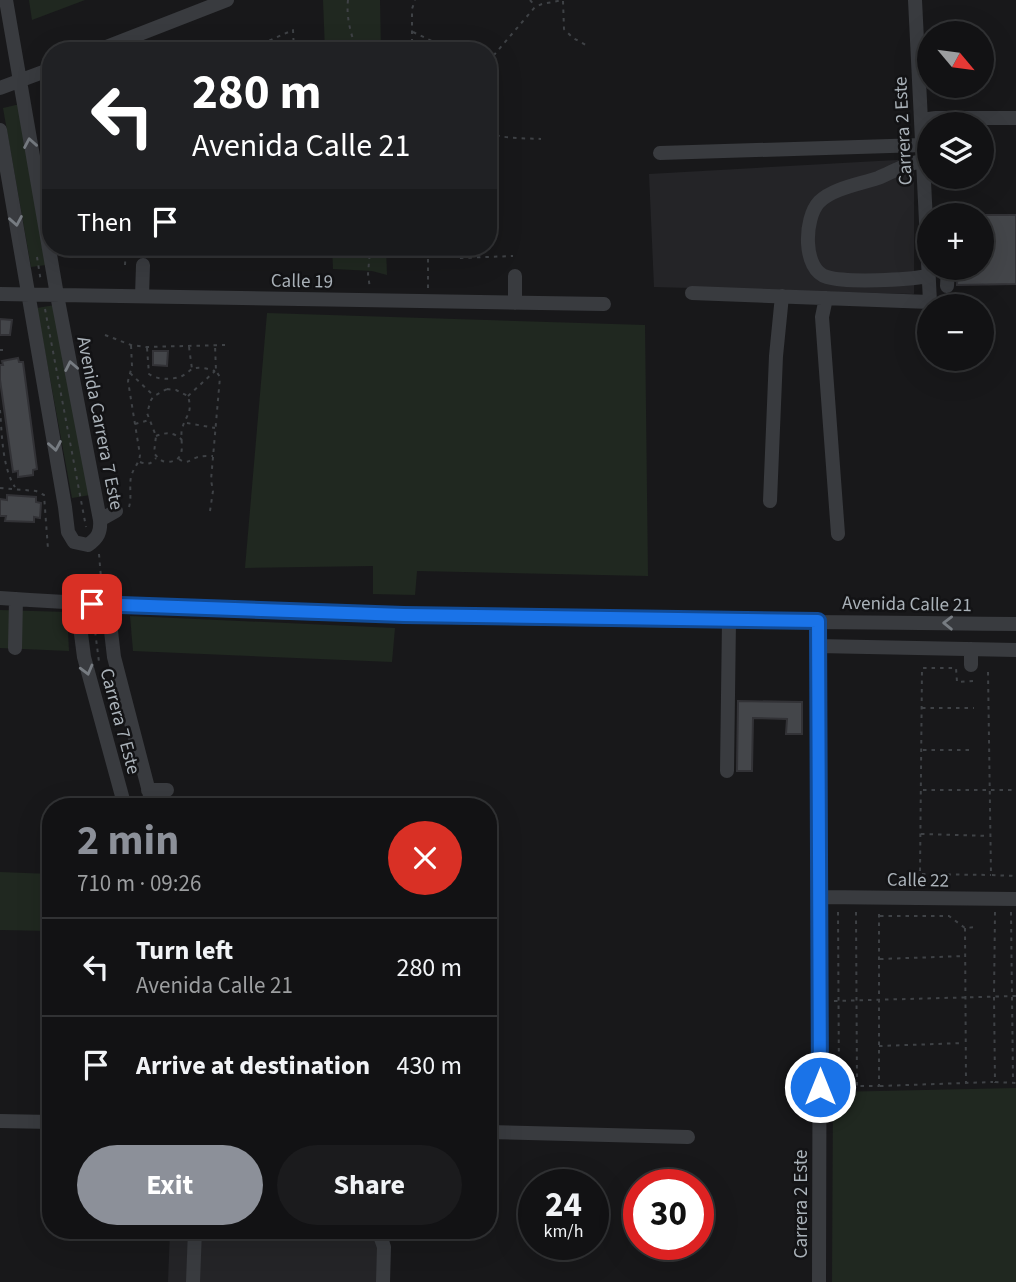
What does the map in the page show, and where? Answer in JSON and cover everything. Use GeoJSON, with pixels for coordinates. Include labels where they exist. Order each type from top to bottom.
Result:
{"type":"FeatureCollection","features":[{"type":"Feature","properties":{"kind":"street","name":"Avenida Carrera 7 Este"},"geometry":{"type":"LineString","coordinates":[[6,0],[42,211]]}},
{"type":"Feature","properties":{"kind":"street"},"geometry":{"type":"LineString","coordinates":[[119,42],[227,0]]}},
{"type":"Feature","properties":{"kind":"street","name":"Carrera 2 Este"},"geometry":{"type":"LineString","coordinates":[[915,0],[921,112]]}},
{"type":"Feature","properties":{"kind":"street"},"geometry":{"type":"LineString","coordinates":[[0,88],[42,72]]}},
{"type":"Feature","properties":{"kind":"street"},"geometry":{"type":"LineString","coordinates":[[994,118],[1016,118]]}},
{"type":"Feature","properties":{"kind":"street","name":"Avenida Carrera 7 Este"},"geometry":{"type":"LineString","coordinates":[[0,130],[68,532],[74,542],[88,545],[97,539],[101,530],[100,520],[50,256]]}},
{"type":"Feature","properties":{"kind":"street"},"geometry":{"type":"LineString","coordinates":[[660,153],[917,145]]}},
{"type":"Feature","properties":{"kind":"street"},"geometry":{"type":"LineString","coordinates":[[917,162],[839,190],[819,203],[811,218],[808,249],[813,267],[826,277],[854,280],[917,279]]}},
{"type":"Feature","properties":{"kind":"street"},"geometry":{"type":"LineString","coordinates":[[142,296],[143,265]]}},
{"type":"Feature","properties":{"kind":"street"},"geometry":{"type":"LineString","coordinates":[[515,276],[515,303]]}},
{"type":"Feature","properties":{"kind":"street","name":"Carrera 2 Este"},"geometry":{"type":"LineString","coordinates":[[826,298],[930,302],[929,280]]}},
{"type":"Feature","properties":{"kind":"street"},"geometry":{"type":"LineString","coordinates":[[947,280],[947,286]]}},
{"type":"Feature","properties":{"kind":"street","name":"Calle 19"},"geometry":{"type":"LineString","coordinates":[[0,293],[604,304]]}},
{"type":"Feature","properties":{"kind":"street"},"geometry":{"type":"LineString","coordinates":[[692,293],[826,298],[822,317],[838,534]]}},
{"type":"Feature","properties":{"kind":"street"},"geometry":{"type":"LineString","coordinates":[[771,501],[776,356],[782,296]]}},
{"type":"Feature","properties":{"kind":"street"},"geometry":{"type":"LineString","coordinates":[[100,520],[123,509]]}},
{"type":"Feature","properties":{"kind":"street","name":"Avenida Calle 21"},"geometry":{"type":"LineString","coordinates":[[0,598],[105,605],[404,615],[1016,624]]}},
{"type":"Feature","properties":{"kind":"street"},"geometry":{"type":"LineString","coordinates":[[15,649],[16,599]]}},
{"type":"Feature","properties":{"kind":"street","name":"Carrera 7 Este"},"geometry":{"type":"LineString","coordinates":[[77,603],[84,657],[123,798]]}},
{"type":"Feature","properties":{"kind":"street","name":"Carrera 7 Este"},"geometry":{"type":"LineString","coordinates":[[105,605],[114,657],[150,798]]}},
{"type":"Feature","properties":{"kind":"street"},"geometry":{"type":"LineString","coordinates":[[727,771],[729,620]]}},
{"type":"Feature","properties":{"kind":"street","name":"Carrera 2 Este"},"geometry":{"type":"LineString","coordinates":[[818,621],[819,1282]]}},
{"type":"Feature","properties":{"kind":"street"},"geometry":{"type":"LineString","coordinates":[[818,646],[1016,650]]}},
{"type":"Feature","properties":{"kind":"street"},"geometry":{"type":"LineString","coordinates":[[971,649],[971,665]]}},
{"type":"Feature","properties":{"kind":"street"},"geometry":{"type":"LineString","coordinates":[[148,790],[167,790]]}},
{"type":"Feature","properties":{"kind":"street","name":"Calle 22"},"geometry":{"type":"LineString","coordinates":[[820,897],[1014,905]]}},
{"type":"Feature","properties":{"kind":"street"},"geometry":{"type":"LineString","coordinates":[[0,1121],[42,1122]]}},
{"type":"Feature","properties":{"kind":"street"},"geometry":{"type":"LineString","coordinates":[[497,1132],[688,1137]]}},
{"type":"Feature","properties":{"kind":"street"},"geometry":{"type":"LineString","coordinates":[[192,1282],[194,1239]]}},
{"type":"Feature","properties":{"kind":"street"},"geometry":{"type":"LineString","coordinates":[[381,1239],[384,1247],[383,1282]]}},
{"type":"Feature","properties":{"kind":"path"},"geometry":{"type":"LineString","coordinates":[[348,0],[350,30],[354,42]]}},
{"type":"Feature","properties":{"kind":"path"},"geometry":{"type":"LineString","coordinates":[[412,42],[412,9],[415,0]]}},
{"type":"Feature","properties":{"kind":"path"},"geometry":{"type":"LineString","coordinates":[[530,0],[535,7]]}},
{"type":"Feature","properties":{"kind":"path"},"geometry":{"type":"LineString","coordinates":[[497,51],[535,7],[563,0],[564,29],[586,45]]}},
{"type":"Feature","properties":{"kind":"path"},"geometry":{"type":"LineString","coordinates":[[266,42],[293,30],[294,42]]}},
{"type":"Feature","properties":{"kind":"path"},"geometry":{"type":"LineString","coordinates":[[412,32],[434,42]]}},
{"type":"Feature","properties":{"kind":"path"},"geometry":{"type":"LineString","coordinates":[[497,135],[541,139]]}},
{"type":"Feature","properties":{"kind":"path"},"geometry":{"type":"LineString","coordinates":[[125,265],[126,256]]}},
{"type":"Feature","properties":{"kind":"path"},"geometry":{"type":"LineString","coordinates":[[370,256],[368,274],[371,300]]}},
{"type":"Feature","properties":{"kind":"path"},"geometry":{"type":"LineString","coordinates":[[428,256],[428,301]]}},
{"type":"Feature","properties":{"kind":"path"},"geometry":{"type":"LineString","coordinates":[[455,256],[513,256]]}},
{"type":"Feature","properties":{"kind":"path"},"geometry":{"type":"LineString","coordinates":[[105,335],[131,345],[146,347],[225,345]]}},
{"type":"Feature","properties":{"kind":"path"},"geometry":{"type":"LineString","coordinates":[[123,509],[131,499],[130,479],[140,455],[128,381],[132,366],[131,345]]}},
{"type":"Feature","properties":{"kind":"path"},"geometry":{"type":"LineString","coordinates":[[210,511],[220,377],[216,371],[215,345]]}},
{"type":"Feature","properties":{"kind":"path"},"geometry":{"type":"LineString","coordinates":[[189,346],[192,369]]}},
{"type":"Feature","properties":{"kind":"path"},"geometry":{"type":"LineString","coordinates":[[146,347],[149,374],[155,378],[183,376],[192,369],[216,371]]}},
{"type":"Feature","properties":{"kind":"path"},"geometry":{"type":"LineString","coordinates":[[188,397],[216,371]]}},
{"type":"Feature","properties":{"kind":"path"},"geometry":{"type":"LineString","coordinates":[[129,372],[154,396]]}},
{"type":"Feature","properties":{"kind":"path"},"geometry":{"type":"LineString","coordinates":[[167,389],[176,390],[188,397],[191,409],[182,430],[182,451],[178,458],[170,462],[162,461],[154,453],[156,436],[147,413],[151,400],[167,389]]}},
{"type":"Feature","properties":{"kind":"path"},"geometry":{"type":"LineString","coordinates":[[0,410],[2,440],[10,479],[16,489]]}},
{"type":"Feature","properties":{"kind":"path"},"geometry":{"type":"LineString","coordinates":[[135,424],[150,420]]}},
{"type":"Feature","properties":{"kind":"path"},"geometry":{"type":"LineString","coordinates":[[186,423],[215,428]]}},
{"type":"Feature","properties":{"kind":"path"},"geometry":{"type":"LineString","coordinates":[[156,436],[170,433],[182,440]]}},
{"type":"Feature","properties":{"kind":"path"},"geometry":{"type":"LineString","coordinates":[[178,458],[188,462],[213,456]]}},
{"type":"Feature","properties":{"kind":"path"},"geometry":{"type":"LineString","coordinates":[[139,462],[152,463],[157,458]]}},
{"type":"Feature","properties":{"kind":"path"},"geometry":{"type":"LineString","coordinates":[[0,488],[36,491],[44,495],[48,549]]}},
{"type":"Feature","properties":{"kind":"path"},"geometry":{"type":"LineString","coordinates":[[97,539],[105,605]]}},
{"type":"Feature","properties":{"kind":"path"},"geometry":{"type":"LineString","coordinates":[[973,681],[957,682],[957,668],[922,668],[920,874],[1016,876]]}},
{"type":"Feature","properties":{"kind":"path"},"geometry":{"type":"LineString","coordinates":[[988,672],[990,875]]}},
{"type":"Feature","properties":{"kind":"path"},"geometry":{"type":"LineString","coordinates":[[922,708],[974,708]]}},
{"type":"Feature","properties":{"kind":"path"},"geometry":{"type":"LineString","coordinates":[[921,750],[974,750]]}},
{"type":"Feature","properties":{"kind":"path"},"geometry":{"type":"LineString","coordinates":[[921,790],[1016,790]]}},
{"type":"Feature","properties":{"kind":"path"},"geometry":{"type":"LineString","coordinates":[[920,834],[990,836]]}},
{"type":"Feature","properties":{"kind":"path"},"geometry":{"type":"LineString","coordinates":[[838,912],[839,1086],[1015,1083],[1012,996],[1014,905]]}},
{"type":"Feature","properties":{"kind":"path"},"geometry":{"type":"LineString","coordinates":[[995,911],[995,1082]]}},
{"type":"Feature","properties":{"kind":"path"},"geometry":{"type":"LineString","coordinates":[[856,912],[857,1086]]}},
{"type":"Feature","properties":{"kind":"path"},"geometry":{"type":"LineString","coordinates":[[879,912],[879,1086]]}},
{"type":"Feature","properties":{"kind":"path"},"geometry":{"type":"LineString","coordinates":[[879,916],[949,916],[965,928],[977,926]]}},
{"type":"Feature","properties":{"kind":"path"},"geometry":{"type":"LineString","coordinates":[[965,928],[966,1083]]}},
{"type":"Feature","properties":{"kind":"path"},"geometry":{"type":"LineString","coordinates":[[879,959],[965,956]]}},
{"type":"Feature","properties":{"kind":"path"},"geometry":{"type":"LineString","coordinates":[[834,1000],[1016,996]]}},
{"type":"Feature","properties":{"kind":"path"},"geometry":{"type":"LineString","coordinates":[[879,1046],[965,1043]]}},
{"type":"Feature","properties":{"kind":"shaded area"},"geometry":{"type":"Polygon","coordinates":[[[29,0],[85,0],[32,20],[29,0]]]}},
{"type":"Feature","properties":{"kind":"shaded area"},"geometry":{"type":"Polygon","coordinates":[[[323,0],[380,0],[381,42],[325,42],[323,0]]]}},
{"type":"Feature","properties":{"kind":"shaded area"},"geometry":{"type":"Polygon","coordinates":[[[20,104],[42,240],[42,256],[45,256],[46,265],[31,267],[3,108],[20,104]]]}},
{"type":"Feature","properties":{"kind":"shaded area"},"geometry":{"type":"Polygon","coordinates":[[[914,159],[914,294],[654,287],[649,174],[914,159]]]}},
{"type":"Feature","properties":{"kind":"shaded area"},"geometry":{"type":"Polygon","coordinates":[[[332,256],[386,256],[387,275],[372,271],[333,269],[332,256]]]}},
{"type":"Feature","properties":{"kind":"shaded area"},"geometry":{"type":"Polygon","coordinates":[[[55,305],[90,495],[72,498],[37,308],[55,305]]]}},
{"type":"Feature","properties":{"kind":"shaded area"},"geometry":{"type":"Polygon","coordinates":[[[267,313],[645,325],[648,576],[417,571],[415,595],[373,594],[373,566],[245,568],[267,313]]]}},
{"type":"Feature","properties":{"kind":"shaded area"},"geometry":{"type":"Polygon","coordinates":[[[0,610],[67,612],[69,651],[0,648],[0,610]]]}},
{"type":"Feature","properties":{"kind":"shaded area"},"geometry":{"type":"Polygon","coordinates":[[[130,616],[395,628],[392,662],[133,651],[130,616]]]}},
{"type":"Feature","properties":{"kind":"shaded area"},"geometry":{"type":"Polygon","coordinates":[[[0,872],[42,874],[42,931],[0,930],[0,872]]]}},
{"type":"Feature","properties":{"kind":"shaded area"},"geometry":{"type":"Polygon","coordinates":[[[1016,1088],[1016,1282],[832,1282],[833,1092],[1016,1088]]]}},
{"type":"Feature","properties":{"kind":"shaded area"},"geometry":{"type":"Polygon","coordinates":[[[170,1239],[390,1239],[388,1282],[168,1282],[170,1239]]]}},
{"type":"Feature","properties":{"kind":"building"},"geometry":{"type":"Polygon","coordinates":[[[994,215],[1016,215],[1016,284],[957,285],[957,280],[994,280],[994,215]]]}},
{"type":"Feature","properties":{"kind":"building"},"geometry":{"type":"Polygon","coordinates":[[[0,319],[12,320],[10,335],[0,335],[0,319]]]}},
{"type":"Feature","properties":{"kind":"building"},"geometry":{"type":"Polygon","coordinates":[[[153,351],[168,351],[167,366],[153,365],[153,351]]]}},
{"type":"Feature","properties":{"kind":"building"},"geometry":{"type":"Polygon","coordinates":[[[18,358],[19,362],[23,362],[37,469],[33,470],[33,475],[18,477],[18,471],[13,472],[0,365],[3,365],[2,361],[18,358]]]}},
{"type":"Feature","properties":{"kind":"building"},"geometry":{"type":"Polygon","coordinates":[[[7,495],[36,497],[36,502],[41,503],[40,518],[34,517],[34,522],[5,521],[6,516],[0,516],[0,499],[7,500],[7,495]]]}},
{"type":"Feature","properties":{"kind":"building"},"geometry":{"type":"Polygon","coordinates":[[[738,701],[802,702],[802,734],[786,734],[787,719],[753,718],[752,771],[737,771],[738,701]]]}},
{"type":"Feature","properties":{"kind":"route"},"geometry":{"type":"LineString","coordinates":[[92,604],[404,615],[818,621],[820,1087]]}}]}
